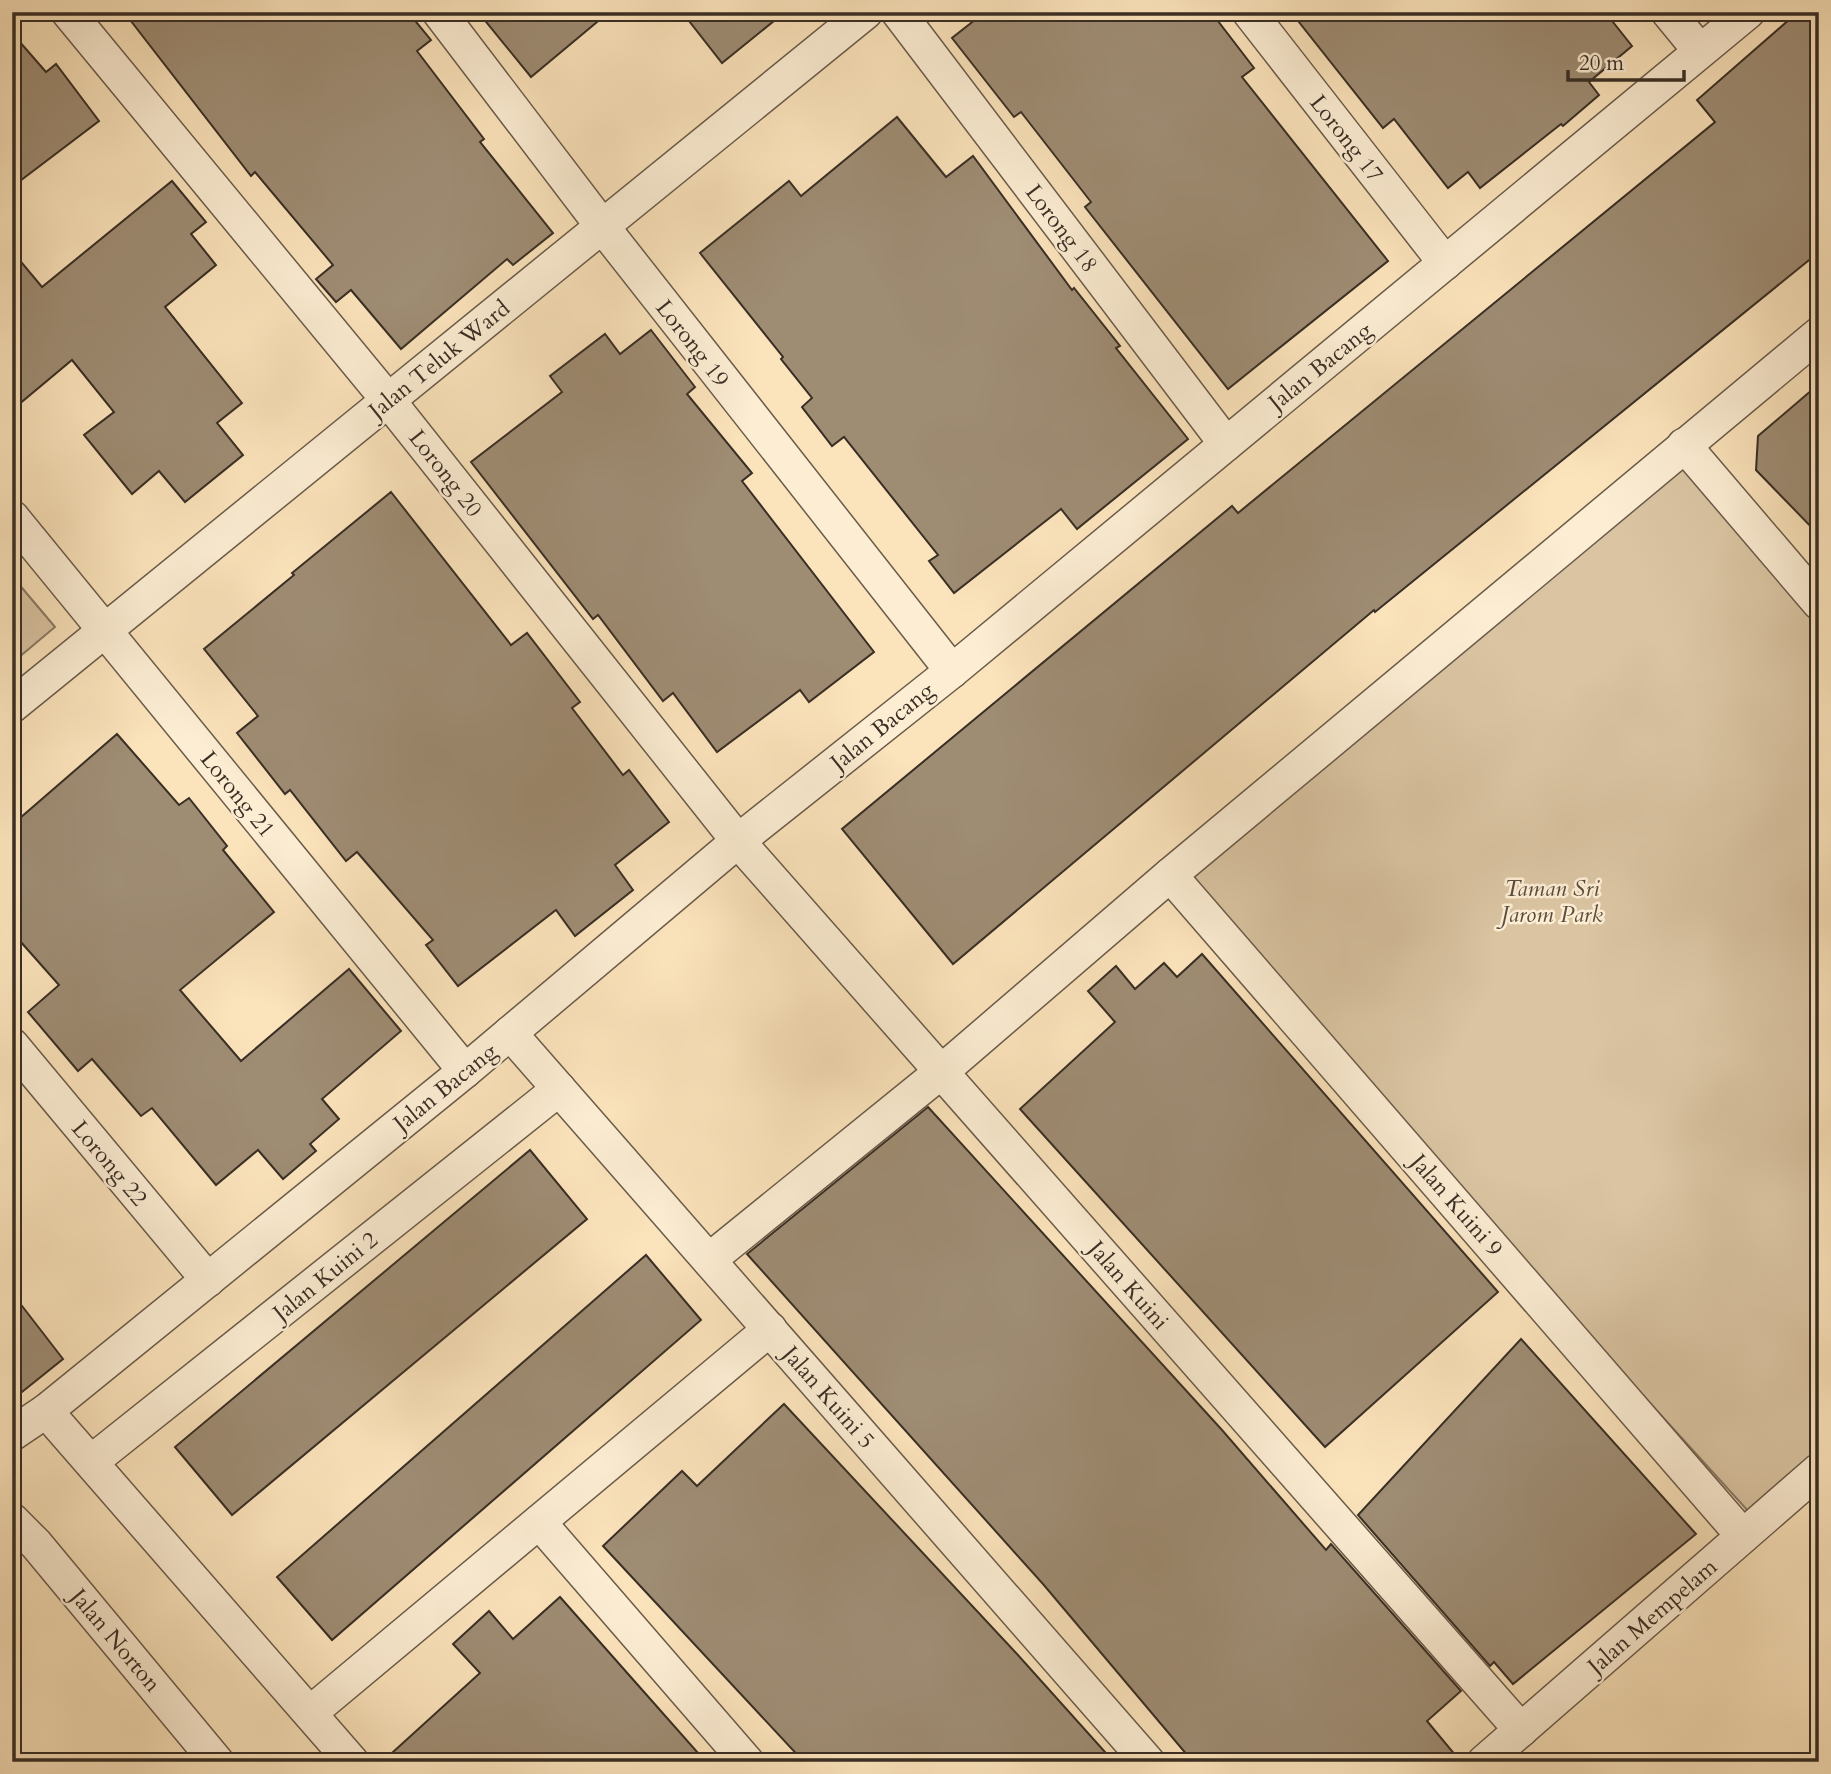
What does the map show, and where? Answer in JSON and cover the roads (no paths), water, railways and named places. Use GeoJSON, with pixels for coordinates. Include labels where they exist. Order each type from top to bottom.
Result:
{"type":"FeatureCollection","features":[{"type":"Feature","properties":{"kind":"street","name":"Lorong 20"},"geometry":{"type":"LineString","coordinates":[[68,12],[388,400],[737,841]]}},
{"type":"Feature","properties":{"kind":"street","name":"Lorong 19"},"geometry":{"type":"LineString","coordinates":[[439,12],[602,226],[951,671]]}},
{"type":"Feature","properties":{"kind":"street","name":"Jalan Teluk Ward"},"geometry":{"type":"LineString","coordinates":[[12,706],[866,12]]}},
{"type":"Feature","properties":{"kind":"street","name":"Lorong 18"},"geometry":{"type":"LineString","coordinates":[[898,12],[1226,444]]}},
{"type":"Feature","properties":{"kind":"street","name":"Lorong 17"},"geometry":{"type":"LineString","coordinates":[[1249,12],[1445,263]]}},
{"type":"Feature","properties":{"kind":"street"},"geometry":{"type":"LineString","coordinates":[[1668,12],[1700,51]]}},
{"type":"Feature","properties":{"kind":"street","name":"Jalan Bacang"},"geometry":{"type":"LineString","coordinates":[[12,1434],[46,1411],[465,1071],[737,841],[951,671],[1748,12]]}},
{"type":"Feature","properties":{"kind":"street"},"geometry":{"type":"LineString","coordinates":[[709,1260],[941,1072],[1170,875],[1819,334]]}},
{"type":"Feature","properties":{"kind":"street"},"geometry":{"type":"LineString","coordinates":[[1684,445],[1819,603]]}},
{"type":"Feature","properties":{"kind":"street","name":"Lorong 21"},"geometry":{"type":"LineString","coordinates":[[12,517],[465,1071]]}},
{"type":"Feature","properties":{"kind":"street","name":"Jalan Kuini"},"geometry":{"type":"LineString","coordinates":[[737,841],[1521,1730]]}},
{"type":"Feature","properties":{"kind":"street","name":"Jalan Kuini 9"},"geometry":{"type":"LineString","coordinates":[[1170,875],[1743,1536]]}},
{"type":"Feature","properties":{"kind":"street","name":"Jalan Kuini 5"},"geometry":{"type":"LineString","coordinates":[[510,1033],[1148,1762]]}},
{"type":"Feature","properties":{"kind":"street","name":"Lorong 22"},"geometry":{"type":"LineString","coordinates":[[12,1045],[208,1280]]}},
{"type":"Feature","properties":{"kind":"street","name":"Jalan Kuini 2"},"geometry":{"type":"LineString","coordinates":[[91,1462],[559,1089]]}},
{"type":"Feature","properties":{"kind":"street"},"geometry":{"type":"LineString","coordinates":[[310,1713],[770,1329]]}},
{"type":"Feature","properties":{"kind":"street"},"geometry":{"type":"LineString","coordinates":[[46,1411],[352,1762]]}},
{"type":"Feature","properties":{"kind":"street","name":"Jalan Mempelam"},"geometry":{"type":"LineString","coordinates":[[1484,1762],[1819,1470]]}},
{"type":"Feature","properties":{"kind":"street","name":"Jalan Norton"},"geometry":{"type":"LineString","coordinates":[[12,1520],[36,1544],[217,1762]]}},
{"type":"Feature","properties":{"kind":"street"},"geometry":{"type":"LineString","coordinates":[[539,1522],[747,1762]]}},
{"type":"Feature","properties":{"kind":"park label","name":"Taman Sri Jarom Park"},"geometry":{"type":"Point","coordinates":[1552,901]}}]}
